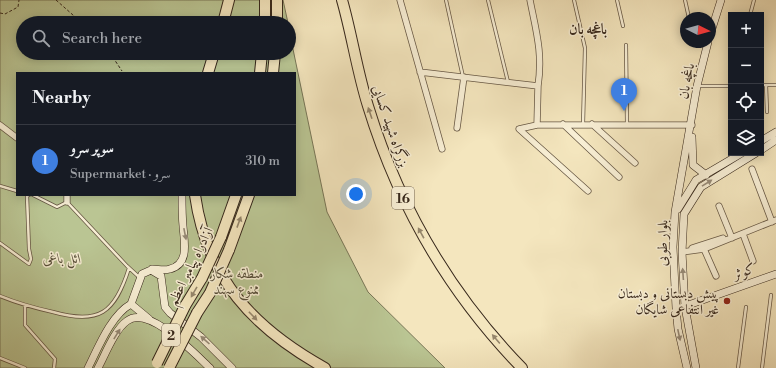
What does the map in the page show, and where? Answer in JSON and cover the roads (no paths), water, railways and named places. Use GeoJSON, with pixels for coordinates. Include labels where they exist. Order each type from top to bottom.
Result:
{"type":"FeatureCollection","features":[{"type":"Feature","properties":{"kind":"highway"},"geometry":{"type":"LineString","coordinates":[[225,16],[229,0]]}},
{"type":"Feature","properties":{"kind":"highway"},"geometry":{"type":"LineString","coordinates":[[264,0],[265,16]]}},
{"type":"Feature","properties":{"kind":"highway"},"geometry":{"type":"LineString","coordinates":[[277,0],[277,16]]}},
{"type":"Feature","properties":{"kind":"highway","name":"بزرگراه شهید کسایی"},"geometry":{"type":"LineString","coordinates":[[342,0],[368,108],[394,179],[408,209],[425,240],[453,284],[482,323],[522,368]]}},
{"type":"Feature","properties":{"kind":"highway"},"geometry":{"type":"LineString","coordinates":[[208,72],[212,60]]}},
{"type":"Feature","properties":{"kind":"highway"},"geometry":{"type":"LineString","coordinates":[[260,72],[261,60]]}},
{"type":"Feature","properties":{"kind":"highway"},"geometry":{"type":"LineString","coordinates":[[273,72],[274,60]]}},
{"type":"Feature","properties":{"kind":"highway"},"geometry":{"type":"LineString","coordinates":[[195,196],[198,217],[213,258],[230,289],[242,305],[278,338],[325,368]]}},
{"type":"Feature","properties":{"kind":"highway","name":"آزادراه پیامبر اعظم"},"geometry":{"type":"LineString","coordinates":[[155,365],[202,278],[221,237],[236,196]]}},
{"type":"Feature","properties":{"kind":"highway","name":"آزادراه پیامبر اعظم"},"geometry":{"type":"LineString","coordinates":[[169,368],[197,313],[210,293],[229,250],[249,196]]}},
{"type":"Feature","properties":{"kind":"main road"},"geometry":{"type":"LineString","coordinates":[[716,16],[721,0]]}},
{"type":"Feature","properties":{"kind":"main road","name":"باغچه بان"},"geometry":{"type":"LineString","coordinates":[[692,125],[697,86],[706,48]]}},
{"type":"Feature","properties":{"kind":"main road"},"geometry":{"type":"LineString","coordinates":[[692,125],[693,165],[706,175]]}},
{"type":"Feature","properties":{"kind":"main road","name":"بلوار طوبی"},"geometry":{"type":"LineString","coordinates":[[687,368],[678,329],[673,247],[675,212],[692,125]]}},
{"type":"Feature","properties":{"kind":"main road"},"geometry":{"type":"LineString","coordinates":[[764,139],[776,132]]}},
{"type":"Feature","properties":{"kind":"main road"},"geometry":{"type":"LineString","coordinates":[[764,148],[776,140]]}},
{"type":"Feature","properties":{"kind":"main road"},"geometry":{"type":"LineString","coordinates":[[675,212],[696,180],[737,156]]}},
{"type":"Feature","properties":{"kind":"main road","name":"بلوار طوبی"},"geometry":{"type":"LineString","coordinates":[[696,368],[685,307],[682,252],[684,214],[701,187],[751,156]]}},
{"type":"Feature","properties":{"kind":"main road"},"geometry":{"type":"LineString","coordinates":[[146,270],[169,270],[181,261],[185,253],[186,245],[183,229],[182,196]]}},
{"type":"Feature","properties":{"kind":"main road"},"geometry":{"type":"LineString","coordinates":[[88,368],[105,334],[124,309],[131,304],[140,278],[146,270]]}},
{"type":"Feature","properties":{"kind":"main road"},"geometry":{"type":"LineString","coordinates":[[146,270],[156,272],[161,276],[165,307],[170,313],[201,337],[232,368]]}},
{"type":"Feature","properties":{"kind":"main road","name":"کوثر"},"geometry":{"type":"LineString","coordinates":[[676,308],[685,307],[776,274]]}},
{"type":"Feature","properties":{"kind":"main road"},"geometry":{"type":"LineString","coordinates":[[131,304],[149,320],[166,330],[210,368]]}},
{"type":"Feature","properties":{"kind":"main road"},"geometry":{"type":"LineString","coordinates":[[98,368],[123,324],[133,318],[149,320]]}},
{"type":"Feature","properties":{"kind":"street"},"geometry":{"type":"LineString","coordinates":[[400,0],[442,149]]}},
{"type":"Feature","properties":{"kind":"street"},"geometry":{"type":"LineString","coordinates":[[530,0],[539,42],[540,73],[538,86],[537,125]]}},
{"type":"Feature","properties":{"kind":"street"},"geometry":{"type":"LineString","coordinates":[[420,72],[538,86]]}},
{"type":"Feature","properties":{"kind":"street"},"geometry":{"type":"LineString","coordinates":[[457,128],[464,77]]}},
{"type":"Feature","properties":{"kind":"street"},"geometry":{"type":"LineString","coordinates":[[563,124],[619,177]]}},
{"type":"Feature","properties":{"kind":"street"},"geometry":{"type":"LineString","coordinates":[[588,191],[519,129],[537,125],[563,124],[692,125]]}},
{"type":"Feature","properties":{"kind":"street"},"geometry":{"type":"LineString","coordinates":[[592,124],[635,164]]}},
{"type":"Feature","properties":{"kind":"street"},"geometry":{"type":"LineString","coordinates":[[0,125],[16,137]]}},
{"type":"Feature","properties":{"kind":"street"},"geometry":{"type":"LineString","coordinates":[[752,169],[774,221]]}},
{"type":"Feature","properties":{"kind":"street"},"geometry":{"type":"LineString","coordinates":[[67,196],[67,202]]}},
{"type":"Feature","properties":{"kind":"street"},"geometry":{"type":"LineString","coordinates":[[719,206],[732,238]]}},
{"type":"Feature","properties":{"kind":"street"},"geometry":{"type":"LineString","coordinates":[[682,252],[704,249],[774,221]]}},
{"type":"Feature","properties":{"kind":"street"},"geometry":{"type":"LineString","coordinates":[[682,252],[774,221]]}},
{"type":"Feature","properties":{"kind":"street"},"geometry":{"type":"LineString","coordinates":[[742,234],[753,262]]}},
{"type":"Feature","properties":{"kind":"street"},"geometry":{"type":"LineString","coordinates":[[704,249],[716,276]]}},
{"type":"Feature","properties":{"kind":"lane"},"geometry":{"type":"LineString","coordinates":[[446,0],[464,77]]}},
{"type":"Feature","properties":{"kind":"lane"},"geometry":{"type":"LineString","coordinates":[[488,0],[508,82]]}},
{"type":"Feature","properties":{"kind":"lane"},"geometry":{"type":"LineString","coordinates":[[574,0],[585,48],[583,124]]}},
{"type":"Feature","properties":{"kind":"lane"},"geometry":{"type":"LineString","coordinates":[[617,0],[623,26]]}},
{"type":"Feature","properties":{"kind":"lane"},"geometry":{"type":"LineString","coordinates":[[685,0],[688,12]]}},
{"type":"Feature","properties":{"kind":"lane"},"geometry":{"type":"LineString","coordinates":[[751,12],[754,0]]}},
{"type":"Feature","properties":{"kind":"lane"},"geometry":{"type":"LineString","coordinates":[[626,45],[627,125]]}},
{"type":"Feature","properties":{"kind":"lane"},"geometry":{"type":"LineString","coordinates":[[767,112],[766,85],[776,85]]}},
{"type":"Feature","properties":{"kind":"lane"},"geometry":{"type":"LineString","coordinates":[[697,86],[728,86]]}},
{"type":"Feature","properties":{"kind":"lane"},"geometry":{"type":"LineString","coordinates":[[0,186],[16,191]]}},
{"type":"Feature","properties":{"kind":"lane"},"geometry":{"type":"LineString","coordinates":[[0,243],[29,264],[31,259],[29,250],[27,196]]}},
{"type":"Feature","properties":{"kind":"lane"},"geometry":{"type":"LineString","coordinates":[[35,196],[56,207],[67,202],[140,278]]}},
{"type":"Feature","properties":{"kind":"lane"},"geometry":{"type":"LineString","coordinates":[[0,296],[25,305],[73,318],[96,316],[106,309],[118,295],[129,268]]}},
{"type":"Feature","properties":{"kind":"lane"},"geometry":{"type":"LineString","coordinates":[[762,368],[771,295]]}},
{"type":"Feature","properties":{"kind":"lane"},"geometry":{"type":"LineString","coordinates":[[25,305],[25,325],[55,359],[54,368]]}},
{"type":"Feature","properties":{"kind":"lane"},"geometry":{"type":"LineString","coordinates":[[738,368],[746,307]]}},
{"type":"Feature","properties":{"kind":"lane"},"geometry":{"type":"LineString","coordinates":[[0,358],[25,368]]}},
{"type":"Feature","properties":{"kind":"place","name":"سوپر سرو"},"geometry":{"type":"Point","coordinates":[624,111]}},
{"type":"Feature","properties":{"kind":"place","name":"پیش دبستانی و دبستان غیر انتفاعی شایگان"},"geometry":{"type":"Point","coordinates":[727,301]}},
{"type":"Feature","properties":{"kind":"district","name":"باغچه بان"},"geometry":{"type":"Point","coordinates":[588,29]}},
{"type":"Feature","properties":{"kind":"park label","name":"ائل باغی"},"geometry":{"type":"Point","coordinates":[62,258]}},
{"type":"Feature","properties":{"kind":"park label","name":"منطقه شکار ممنوع سهند"},"geometry":{"type":"Point","coordinates":[237,282]}}]}
